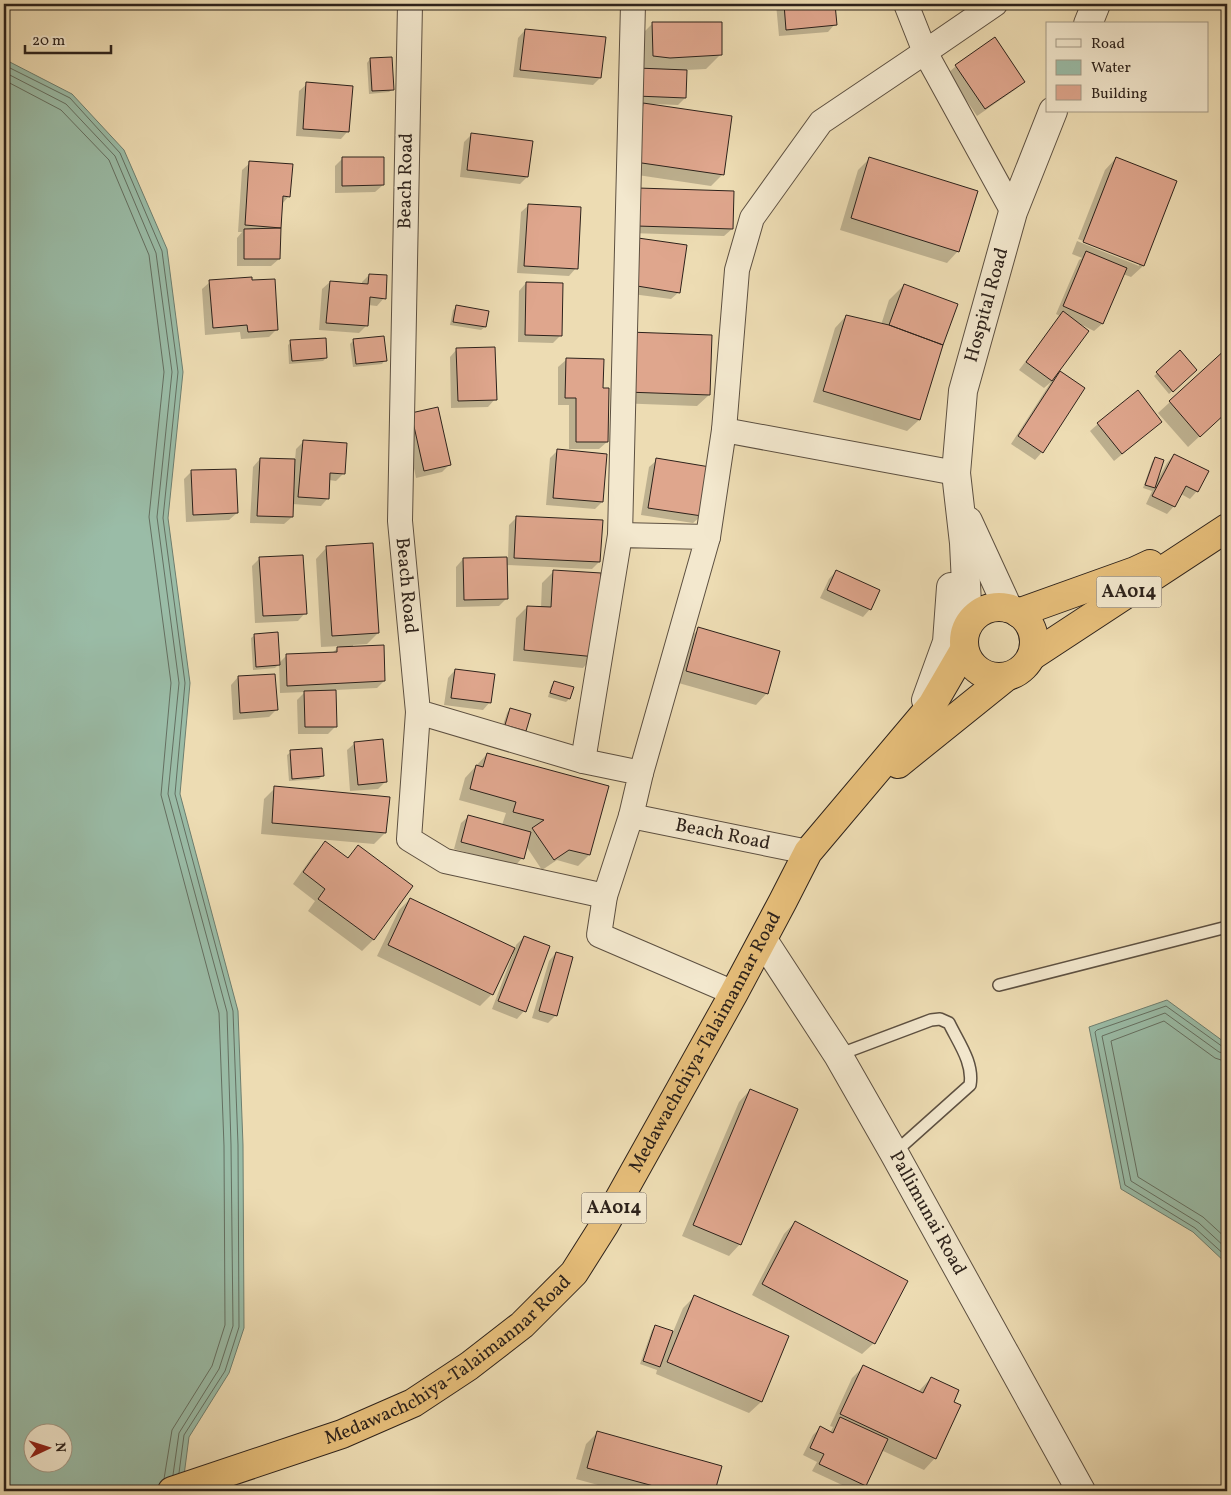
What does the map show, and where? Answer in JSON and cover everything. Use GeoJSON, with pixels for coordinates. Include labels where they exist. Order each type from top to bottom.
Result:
{"type":"FeatureCollection","features":[{"type":"Feature","properties":{"kind":"highway","name":"AA014"},"geometry":{"type":"LineString","coordinates":[[1013,610],[1135,571],[1227,527]]}},
{"type":"Feature","properties":{"kind":"highway","name":"AA014"},"geometry":{"type":"LineString","coordinates":[[1032,656],[1227,527]]}},
{"type":"Feature","properties":{"kind":"highway"},"geometry":{"type":"LineString","coordinates":[[999,607],[1013,610],[1027,621],[1033,632],[1032,656],[1025,666],[1015,674],[1006,678],[994,678],[979,672],[970,664],[966,637],[976,615],[986,609],[999,607]]}},
{"type":"Feature","properties":{"kind":"highway","name":"Medawachchiya-Talaimannar Road"},"geometry":{"type":"LineString","coordinates":[[172,1491],[342,1434],[413,1403],[469,1366],[522,1325],[574,1273],[605,1224],[734,993],[808,852],[932,705],[966,637]]}},
{"type":"Feature","properties":{"kind":"highway","name":"AA014"},"geometry":{"type":"LineString","coordinates":[[844,807],[1006,678]]}},
{"type":"Feature","properties":{"kind":"street","name":"Beach Road"},"geometry":{"type":"LineString","coordinates":[[410,4],[400,521],[418,712],[408,839],[445,861],[605,896]]}},
{"type":"Feature","properties":{"kind":"street"},"geometry":{"type":"LineString","coordinates":[[583,761],[620,535],[633,4]]}},
{"type":"Feature","properties":{"kind":"street"},"geometry":{"type":"LineString","coordinates":[[906,4],[925,52],[1012,212]]}},
{"type":"Feature","properties":{"kind":"street"},"geometry":{"type":"LineString","coordinates":[[734,993],[599,935],[605,896],[631,816],[641,773],[708,537],[724,430],[737,270],[752,218],[821,122],[995,4]]}},
{"type":"Feature","properties":{"kind":"street"},"geometry":{"type":"LineString","coordinates":[[1089,22],[1096,4]]}},
{"type":"Feature","properties":{"kind":"street","name":"Hospital Road"},"geometry":{"type":"LineString","coordinates":[[966,637],[961,506],[956,473],[962,391],[1012,212],[1053,112]]}},
{"type":"Feature","properties":{"kind":"street"},"geometry":{"type":"LineString","coordinates":[[724,430],[956,473]]}},
{"type":"Feature","properties":{"kind":"street"},"geometry":{"type":"LineString","coordinates":[[961,506],[1013,610]]}},
{"type":"Feature","properties":{"kind":"street","name":"Hospital Road"},"geometry":{"type":"LineString","coordinates":[[914,726],[930,690],[947,642],[953,554],[961,506]]}},
{"type":"Feature","properties":{"kind":"street"},"geometry":{"type":"LineString","coordinates":[[620,535],[708,537]]}},
{"type":"Feature","properties":{"kind":"street"},"geometry":{"type":"LineString","coordinates":[[418,712],[583,761],[641,773]]}},
{"type":"Feature","properties":{"kind":"street","name":"Beach Road"},"geometry":{"type":"LineString","coordinates":[[631,816],[808,852]]}},
{"type":"Feature","properties":{"kind":"street","name":"Pallimunai Road"},"geometry":{"type":"LineString","coordinates":[[763,940],[838,1055],[1081,1491]]}},
{"type":"Feature","properties":{"kind":"lane"},"geometry":{"type":"LineString","coordinates":[[999,985],[1227,927]]}},
{"type":"Feature","properties":{"kind":"lane"},"geometry":{"type":"LineString","coordinates":[[838,1055],[931,1020],[940,1019],[949,1023],[969,1065],[972,1074],[970,1085],[894,1153]]}},
{"type":"Feature","properties":{"kind":"water"},"geometry":{"type":"Polygon","coordinates":[[[4,59],[72,94],[124,150],[167,249],[183,372],[168,518],[190,683],[180,794],[238,1011],[243,1145],[244,1328],[229,1373],[189,1437],[182,1491],[4,1491],[4,59]]]}},
{"type":"Feature","properties":{"kind":"water"},"geometry":{"type":"Polygon","coordinates":[[[1167,1000],[1227,1044],[1227,1264],[1193,1232],[1121,1189],[1089,1027],[1167,1000]]]}},
{"type":"Feature","properties":{"kind":"building"},"geometry":{"type":"Polygon","coordinates":[[[784,4],[835,4],[837,25],[786,30],[784,4]]]}},
{"type":"Feature","properties":{"kind":"building"},"geometry":{"type":"Polygon","coordinates":[[[652,22],[722,22],[722,55],[670,58],[653,56],[652,22]]]}},
{"type":"Feature","properties":{"kind":"building"},"geometry":{"type":"Polygon","coordinates":[[[525,29],[606,37],[601,78],[520,70],[525,29]]]}},
{"type":"Feature","properties":{"kind":"building"},"geometry":{"type":"Polygon","coordinates":[[[995,37],[1025,82],[985,109],[955,65],[995,37]]]}},
{"type":"Feature","properties":{"kind":"building"},"geometry":{"type":"Polygon","coordinates":[[[392,57],[394,90],[372,91],[370,58],[392,57]]]}},
{"type":"Feature","properties":{"kind":"building"},"geometry":{"type":"Polygon","coordinates":[[[637,68],[687,70],[686,98],[636,96],[637,68]]]}},
{"type":"Feature","properties":{"kind":"building"},"geometry":{"type":"Polygon","coordinates":[[[306,82],[353,86],[349,132],[303,129],[306,82]]]}},
{"type":"Feature","properties":{"kind":"building"},"geometry":{"type":"Polygon","coordinates":[[[643,103],[732,116],[724,175],[635,162],[643,103]]]}},
{"type":"Feature","properties":{"kind":"building"},"geometry":{"type":"Polygon","coordinates":[[[471,133],[533,141],[528,177],[467,170],[471,133]]]}},
{"type":"Feature","properties":{"kind":"building"},"geometry":{"type":"Polygon","coordinates":[[[342,157],[384,157],[384,185],[342,186],[342,157]]]}},
{"type":"Feature","properties":{"kind":"building"},"geometry":{"type":"Polygon","coordinates":[[[869,157],[978,191],[959,252],[851,218],[869,157]]]}},
{"type":"Feature","properties":{"kind":"building"},"geometry":{"type":"Polygon","coordinates":[[[1116,157],[1177,181],[1144,266],[1083,242],[1116,157]]]}},
{"type":"Feature","properties":{"kind":"building"},"geometry":{"type":"Polygon","coordinates":[[[249,161],[293,164],[290,197],[283,196],[281,228],[245,225],[249,161]]]}},
{"type":"Feature","properties":{"kind":"building"},"geometry":{"type":"Polygon","coordinates":[[[638,188],[734,191],[733,229],[637,226],[638,188]]]}},
{"type":"Feature","properties":{"kind":"building"},"geometry":{"type":"Polygon","coordinates":[[[528,204],[581,207],[578,269],[524,266],[528,204]]]}},
{"type":"Feature","properties":{"kind":"building"},"geometry":{"type":"Polygon","coordinates":[[[281,228],[280,259],[244,259],[244,229],[281,228]]]}},
{"type":"Feature","properties":{"kind":"building"},"geometry":{"type":"Polygon","coordinates":[[[638,238],[687,245],[680,293],[631,285],[638,238]]]}},
{"type":"Feature","properties":{"kind":"building"},"geometry":{"type":"Polygon","coordinates":[[[1086,251],[1127,268],[1103,324],[1063,306],[1086,251]]]}},
{"type":"Feature","properties":{"kind":"building"},"geometry":{"type":"Polygon","coordinates":[[[369,274],[387,275],[386,299],[370,297],[368,326],[326,323],[330,281],[368,284],[369,274]]]}},
{"type":"Feature","properties":{"kind":"building"},"geometry":{"type":"Polygon","coordinates":[[[252,277],[252,280],[275,279],[278,330],[248,332],[247,325],[213,328],[209,280],[252,277]]]}},
{"type":"Feature","properties":{"kind":"building"},"geometry":{"type":"Polygon","coordinates":[[[526,282],[563,283],[562,336],[525,335],[526,282]]]}},
{"type":"Feature","properties":{"kind":"building"},"geometry":{"type":"Polygon","coordinates":[[[904,284],[958,304],[943,345],[889,325],[904,284]]]}},
{"type":"Feature","properties":{"kind":"building"},"geometry":{"type":"Polygon","coordinates":[[[456,305],[489,311],[486,327],[453,322],[456,305]]]}},
{"type":"Feature","properties":{"kind":"building"},"geometry":{"type":"Polygon","coordinates":[[[1063,311],[1089,331],[1052,381],[1026,362],[1063,311]]]}},
{"type":"Feature","properties":{"kind":"building"},"geometry":{"type":"Polygon","coordinates":[[[846,315],[889,325],[943,345],[920,420],[823,391],[846,315]]]}},
{"type":"Feature","properties":{"kind":"building"},"geometry":{"type":"Polygon","coordinates":[[[628,332],[712,335],[710,395],[626,392],[628,332]]]}},
{"type":"Feature","properties":{"kind":"building"},"geometry":{"type":"Polygon","coordinates":[[[384,336],[387,361],[356,364],[353,339],[384,336]]]}},
{"type":"Feature","properties":{"kind":"building"},"geometry":{"type":"Polygon","coordinates":[[[326,338],[327,358],[292,361],[290,340],[326,338]]]}},
{"type":"Feature","properties":{"kind":"building"},"geometry":{"type":"Polygon","coordinates":[[[495,347],[497,400],[458,401],[456,348],[495,347]]]}},
{"type":"Feature","properties":{"kind":"building"},"geometry":{"type":"Polygon","coordinates":[[[1227,348],[1227,412],[1200,437],[1169,401],[1227,348]]]}},
{"type":"Feature","properties":{"kind":"building"},"geometry":{"type":"Polygon","coordinates":[[[1180,350],[1197,370],[1173,392],[1156,372],[1180,350]]]}},
{"type":"Feature","properties":{"kind":"building"},"geometry":{"type":"Polygon","coordinates":[[[566,358],[604,359],[603,388],[609,388],[608,442],[576,442],[576,398],[565,398],[566,358]]]}},
{"type":"Feature","properties":{"kind":"building"},"geometry":{"type":"Polygon","coordinates":[[[1060,371],[1085,388],[1043,453],[1018,436],[1060,371]]]}},
{"type":"Feature","properties":{"kind":"building"},"geometry":{"type":"Polygon","coordinates":[[[1138,390],[1162,422],[1122,454],[1097,423],[1138,390]]]}},
{"type":"Feature","properties":{"kind":"building"},"geometry":{"type":"Polygon","coordinates":[[[438,407],[451,465],[424,471],[411,413],[438,407]]]}},
{"type":"Feature","properties":{"kind":"building"},"geometry":{"type":"Polygon","coordinates":[[[303,440],[347,443],[345,474],[330,473],[329,499],[298,497],[303,440]]]}},
{"type":"Feature","properties":{"kind":"building"},"geometry":{"type":"Polygon","coordinates":[[[557,449],[607,454],[603,502],[553,498],[557,449]]]}},
{"type":"Feature","properties":{"kind":"building"},"geometry":{"type":"Polygon","coordinates":[[[1174,454],[1209,471],[1198,492],[1186,486],[1175,507],[1152,496],[1174,454]]]}},
{"type":"Feature","properties":{"kind":"building"},"geometry":{"type":"Polygon","coordinates":[[[1155,457],[1164,460],[1155,488],[1145,485],[1155,457]]]}},
{"type":"Feature","properties":{"kind":"building"},"geometry":{"type":"Polygon","coordinates":[[[260,458],[295,459],[293,517],[257,516],[260,458]]]}},
{"type":"Feature","properties":{"kind":"building"},"geometry":{"type":"Polygon","coordinates":[[[656,458],[710,467],[702,516],[648,508],[656,458]]]}},
{"type":"Feature","properties":{"kind":"building"},"geometry":{"type":"Polygon","coordinates":[[[236,469],[238,513],[193,515],[191,470],[236,469]]]}},
{"type":"Feature","properties":{"kind":"building"},"geometry":{"type":"Polygon","coordinates":[[[516,516],[603,520],[600,562],[514,558],[516,516]]]}},
{"type":"Feature","properties":{"kind":"building"},"geometry":{"type":"Polygon","coordinates":[[[373,543],[379,633],[332,636],[326,546],[373,543]]]}},
{"type":"Feature","properties":{"kind":"building"},"geometry":{"type":"Polygon","coordinates":[[[303,555],[307,614],[263,616],[259,557],[303,555]]]}},
{"type":"Feature","properties":{"kind":"building"},"geometry":{"type":"Polygon","coordinates":[[[507,557],[508,599],[464,600],[463,558],[507,557]]]}},
{"type":"Feature","properties":{"kind":"building"},"geometry":{"type":"Polygon","coordinates":[[[553,570],[601,573],[596,657],[524,650],[527,606],[551,607],[553,570]]]}},
{"type":"Feature","properties":{"kind":"building"},"geometry":{"type":"Polygon","coordinates":[[[836,570],[880,590],[871,610],[827,590],[836,570]]]}},
{"type":"Feature","properties":{"kind":"building"},"geometry":{"type":"Polygon","coordinates":[[[698,627],[780,651],[768,694],[686,671],[698,627]]]}},
{"type":"Feature","properties":{"kind":"building"},"geometry":{"type":"Polygon","coordinates":[[[278,632],[280,665],[256,667],[254,634],[278,632]]]}},
{"type":"Feature","properties":{"kind":"building"},"geometry":{"type":"Polygon","coordinates":[[[384,645],[385,681],[287,686],[286,654],[337,652],[337,647],[384,645]]]}},
{"type":"Feature","properties":{"kind":"building"},"geometry":{"type":"Polygon","coordinates":[[[455,669],[495,674],[491,703],[451,698],[455,669]]]}},
{"type":"Feature","properties":{"kind":"building"},"geometry":{"type":"Polygon","coordinates":[[[275,674],[278,710],[240,713],[238,676],[275,674]]]}},
{"type":"Feature","properties":{"kind":"building"},"geometry":{"type":"Polygon","coordinates":[[[554,681],[574,687],[570,699],[550,693],[554,681]]]}},
{"type":"Feature","properties":{"kind":"building"},"geometry":{"type":"Polygon","coordinates":[[[336,690],[337,727],[305,727],[304,691],[336,690]]]}},
{"type":"Feature","properties":{"kind":"building"},"geometry":{"type":"Polygon","coordinates":[[[510,708],[531,714],[526,731],[505,725],[510,708]]]}},
{"type":"Feature","properties":{"kind":"building"},"geometry":{"type":"Polygon","coordinates":[[[383,739],[387,782],[358,785],[354,742],[383,739]]]}},
{"type":"Feature","properties":{"kind":"building"},"geometry":{"type":"Polygon","coordinates":[[[322,748],[324,776],[292,779],[290,750],[322,748]]]}},
{"type":"Feature","properties":{"kind":"building"},"geometry":{"type":"Polygon","coordinates":[[[487,753],[609,786],[590,855],[569,850],[554,860],[532,828],[544,820],[513,812],[516,802],[470,789],[476,765],[483,767],[487,753]]]}},
{"type":"Feature","properties":{"kind":"building"},"geometry":{"type":"Polygon","coordinates":[[[274,786],[390,797],[386,833],[272,823],[274,786]]]}},
{"type":"Feature","properties":{"kind":"building"},"geometry":{"type":"Polygon","coordinates":[[[468,815],[531,832],[524,859],[461,842],[468,815]]]}},
{"type":"Feature","properties":{"kind":"building"},"geometry":{"type":"Polygon","coordinates":[[[325,841],[348,858],[358,845],[413,886],[374,940],[318,899],[325,889],[303,872],[325,841]]]}},
{"type":"Feature","properties":{"kind":"building"},"geometry":{"type":"Polygon","coordinates":[[[410,898],[515,948],[493,995],[388,945],[410,898]]]}},
{"type":"Feature","properties":{"kind":"building"},"geometry":{"type":"Polygon","coordinates":[[[524,936],[550,946],[526,1012],[498,1001],[524,936]]]}},
{"type":"Feature","properties":{"kind":"building"},"geometry":{"type":"Polygon","coordinates":[[[556,952],[573,957],[557,1016],[539,1011],[556,952]]]}},
{"type":"Feature","properties":{"kind":"building"},"geometry":{"type":"Polygon","coordinates":[[[750,1089],[798,1109],[741,1245],[693,1225],[750,1089]]]}},
{"type":"Feature","properties":{"kind":"building"},"geometry":{"type":"Polygon","coordinates":[[[795,1221],[908,1281],[875,1344],[762,1284],[795,1221]]]}},
{"type":"Feature","properties":{"kind":"building"},"geometry":{"type":"Polygon","coordinates":[[[694,1295],[789,1336],[762,1402],[667,1362],[694,1295]]]}},
{"type":"Feature","properties":{"kind":"building"},"geometry":{"type":"Polygon","coordinates":[[[655,1325],[673,1331],[660,1367],[643,1361],[655,1325]]]}},
{"type":"Feature","properties":{"kind":"building"},"geometry":{"type":"Polygon","coordinates":[[[863,1365],[923,1393],[931,1377],[959,1390],[954,1402],[961,1405],[936,1459],[840,1414],[863,1365]]]}},
{"type":"Feature","properties":{"kind":"building"},"geometry":{"type":"Polygon","coordinates":[[[840,1417],[888,1439],[866,1486],[819,1464],[824,1454],[810,1448],[820,1426],[833,1433],[840,1417]]]}},
{"type":"Feature","properties":{"kind":"building"},"geometry":{"type":"Polygon","coordinates":[[[597,1431],[722,1466],[715,1491],[672,1491],[587,1468],[597,1431]]]}}]}
